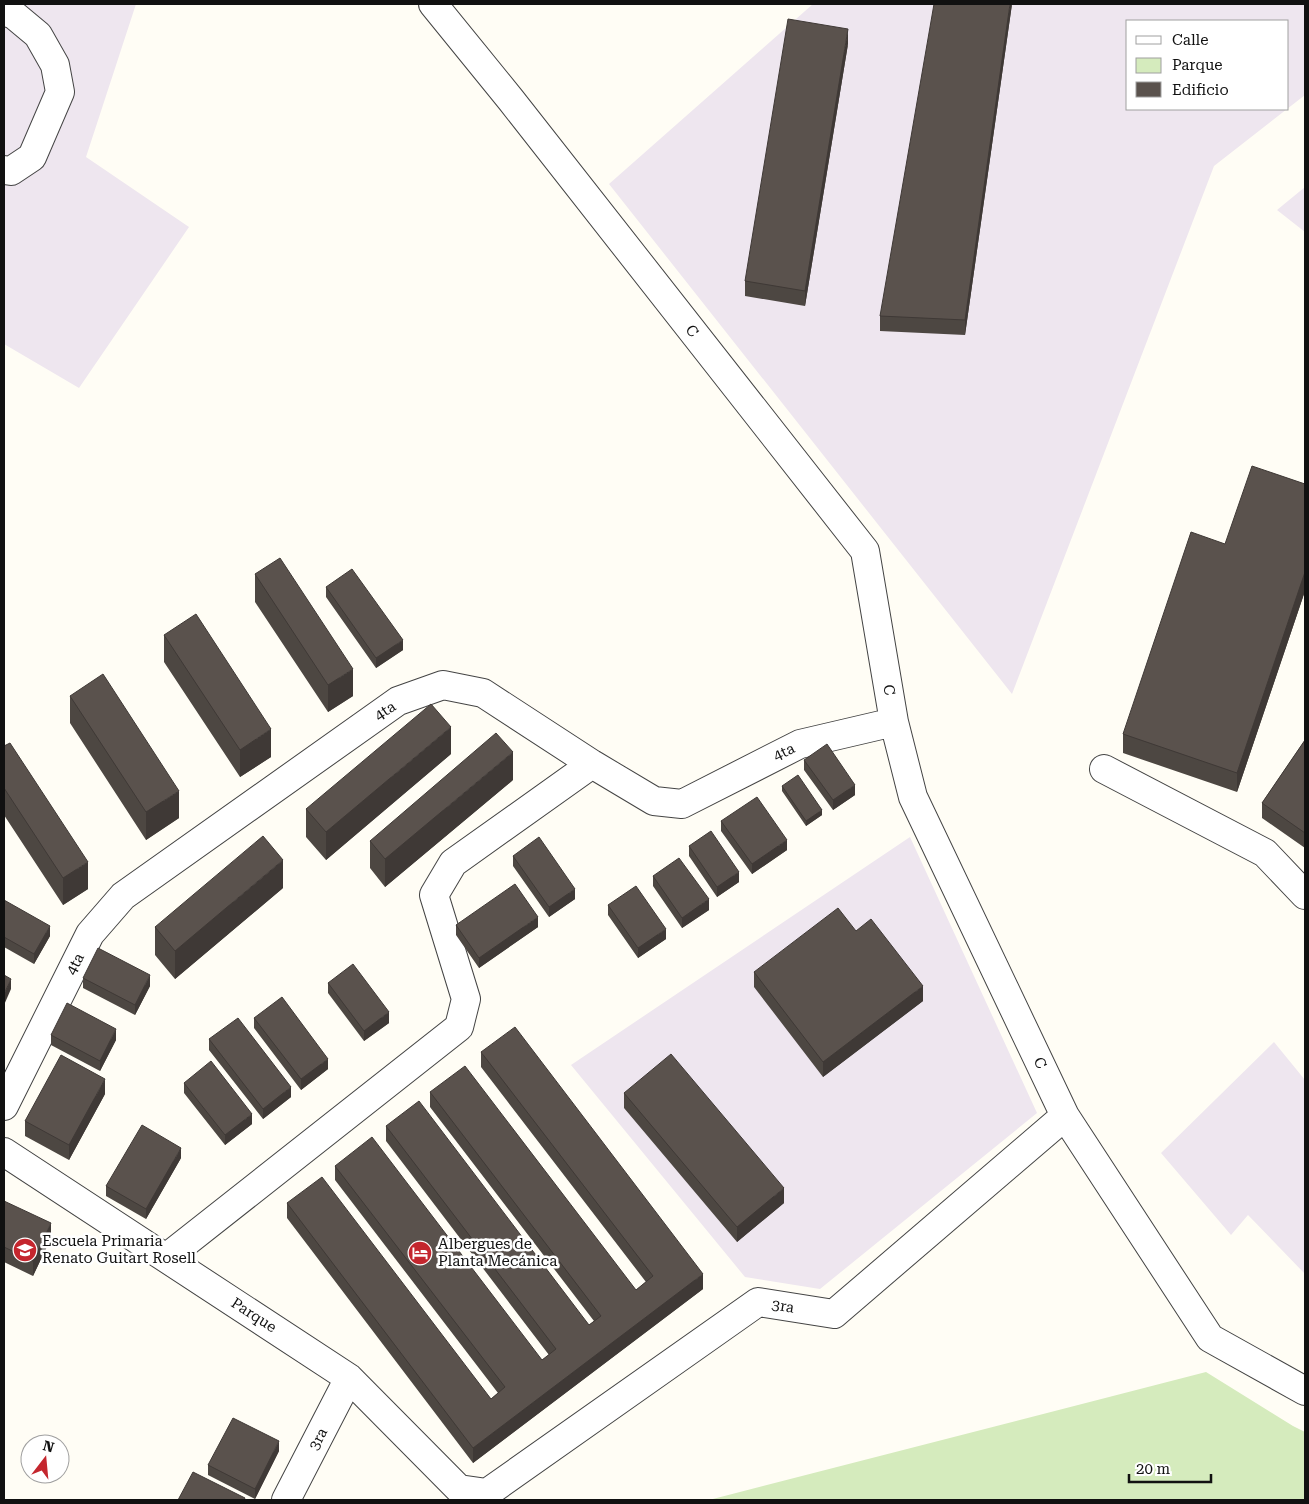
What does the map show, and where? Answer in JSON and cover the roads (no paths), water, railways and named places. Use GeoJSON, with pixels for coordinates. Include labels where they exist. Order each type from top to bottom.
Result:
{"type":"FeatureCollection","features":[{"type":"Feature","properties":{"kind":"street","name":"C"},"geometry":{"type":"LineString","coordinates":[[433,4],[865,551],[894,722],[913,797],[1065,1116],[1210,1338],[1305,1392]]}},
{"type":"Feature","properties":{"kind":"street"},"geometry":{"type":"LineString","coordinates":[[4,11],[14,15],[38,35],[56,65],[60,92],[32,158],[10,171],[4,170]]}},
{"type":"Feature","properties":{"kind":"street","name":"4ta"},"geometry":{"type":"LineString","coordinates":[[4,1106],[90,934],[123,896],[398,701],[443,685],[483,692],[592,764],[654,801],[682,804],[800,744],[894,722]]}},
{"type":"Feature","properties":{"kind":"street"},"geometry":{"type":"LineString","coordinates":[[166,1258],[460,1027],[466,999],[434,895],[453,863],[592,764]]}},
{"type":"Feature","properties":{"kind":"street"},"geometry":{"type":"LineString","coordinates":[[1104,769],[1265,852],[1305,895]]}},
{"type":"Feature","properties":{"kind":"street","name":"3ra"},"geometry":{"type":"LineString","coordinates":[[487,1493],[758,1302],[834,1314],[1065,1116]]}},
{"type":"Feature","properties":{"kind":"street","name":"Parque"},"geometry":{"type":"LineString","coordinates":[[4,1152],[349,1378],[459,1489],[487,1493]]}},
{"type":"Feature","properties":{"kind":"street","name":"3ra"},"geometry":{"type":"LineString","coordinates":[[286,1500],[349,1378]]}},
{"type":"Feature","properties":{"kind":"place","name":"Escuela Primaria Renato Guitart Rosell"},"geometry":{"type":"Point","coordinates":[25,1250]}},
{"type":"Feature","properties":{"kind":"place","name":"Albergues de Planta Mecánica"},"geometry":{"type":"Point","coordinates":[420,1253]}}]}
